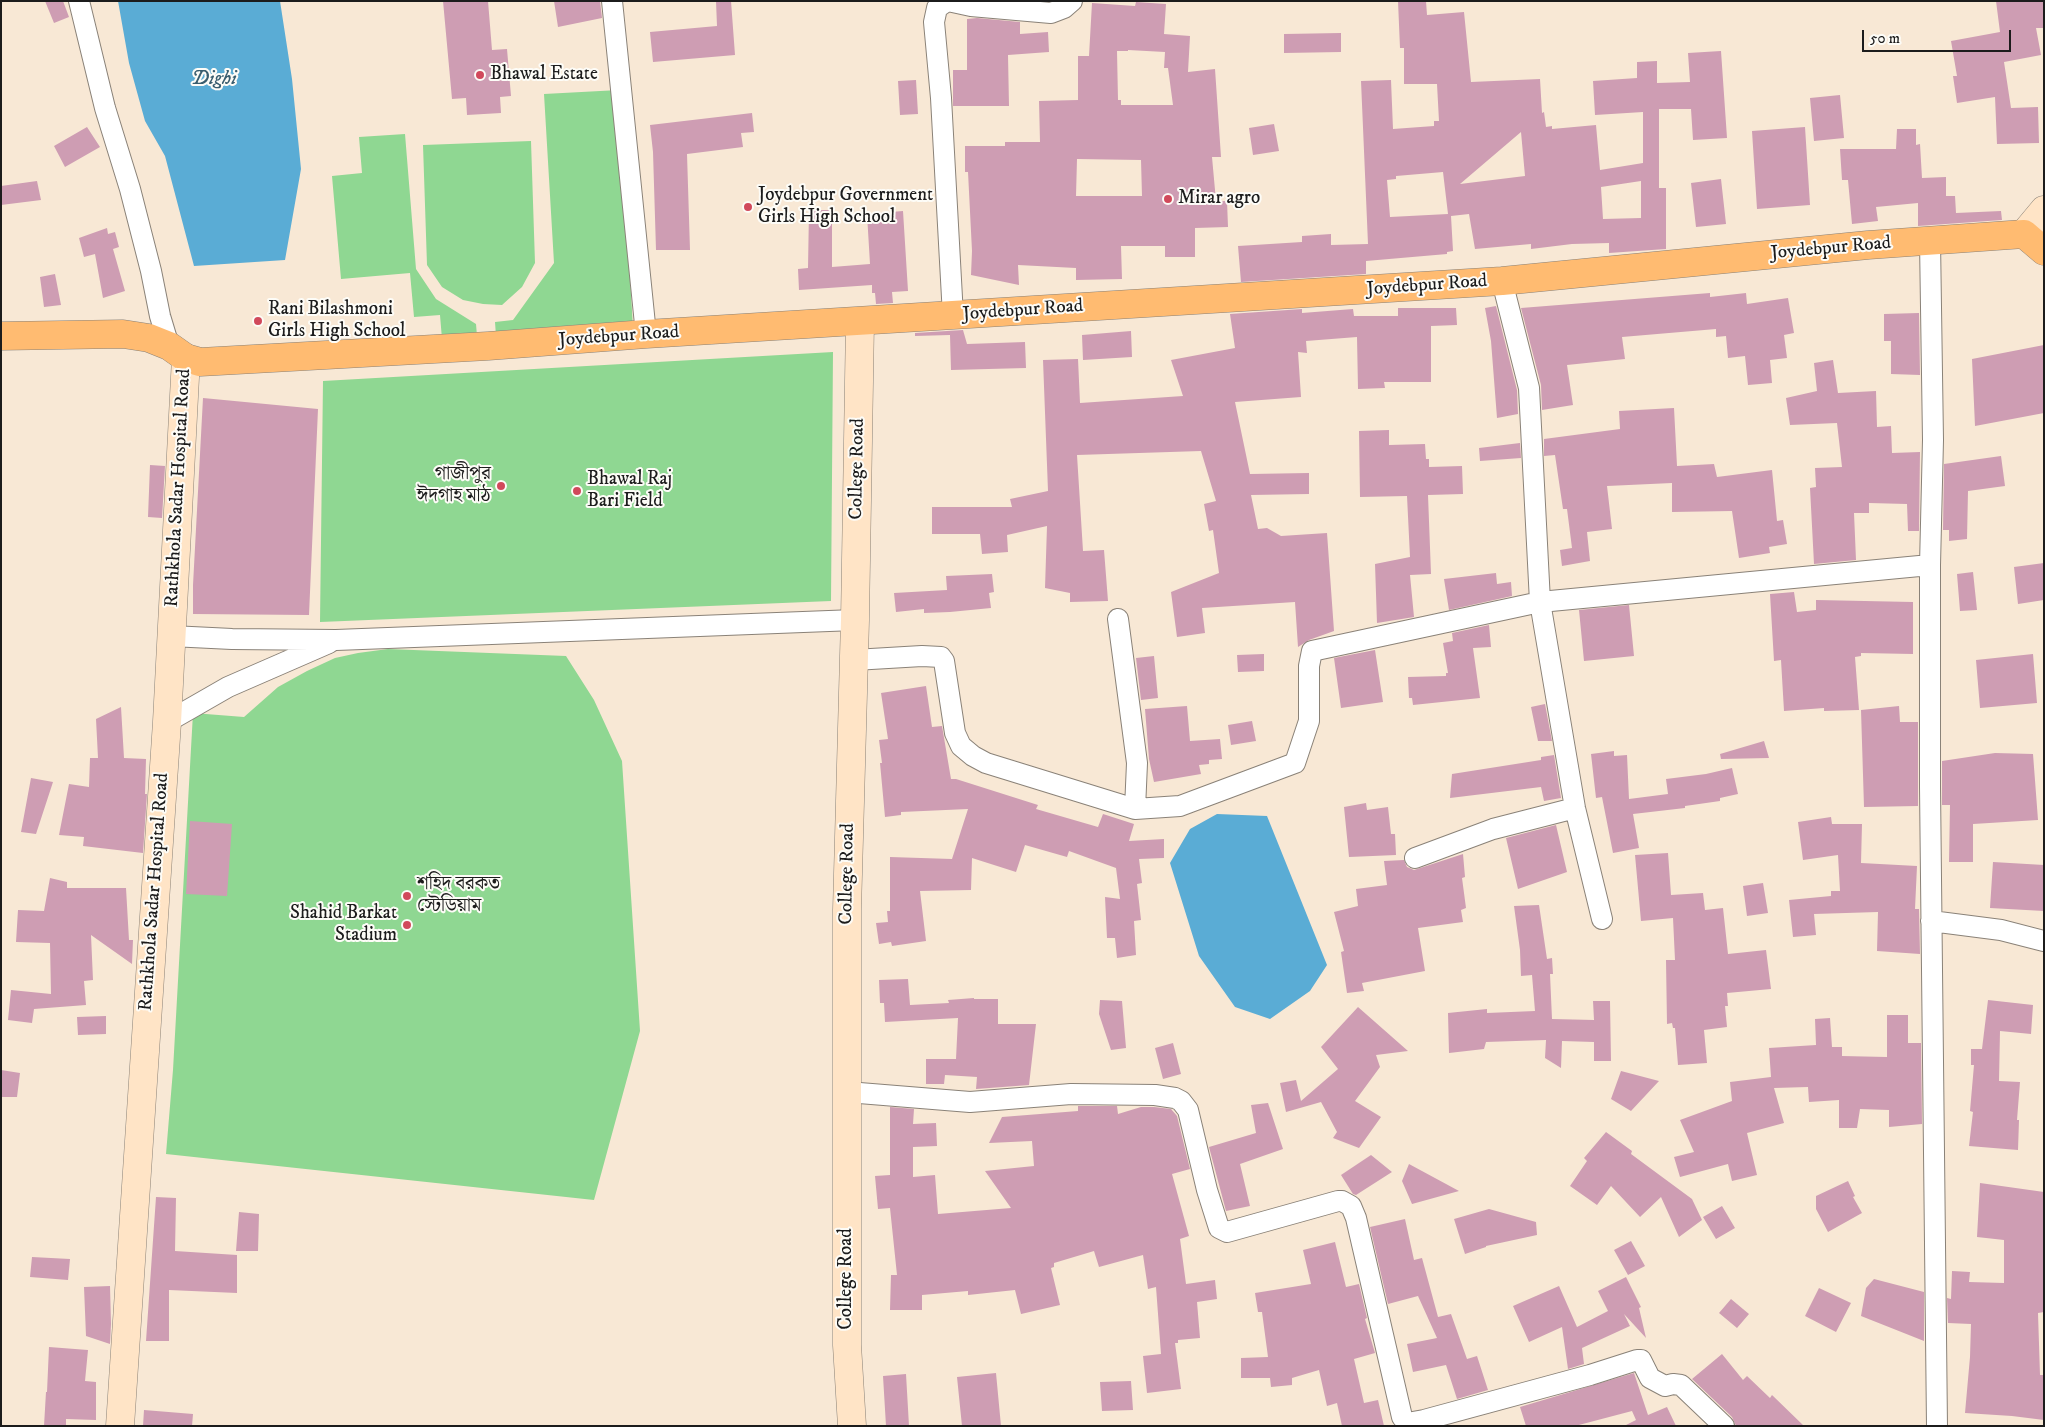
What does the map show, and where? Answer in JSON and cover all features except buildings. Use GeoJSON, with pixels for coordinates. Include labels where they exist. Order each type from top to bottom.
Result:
{"type":"FeatureCollection","features":[{"type":"Feature","properties":{"kind":"main road"},"geometry":{"type":"LineString","coordinates":[[2034,242],[2044,210]]}},
{"type":"Feature","properties":{"kind":"main road","name":"Joydebpur Road"},"geometry":{"type":"LineString","coordinates":[[1,336],[123,334],[150,338],[200,362],[488,346],[646,334],[1502,281],[1930,241],[2034,242]]}},
{"type":"Feature","properties":{"kind":"main road","name":"College Road"},"geometry":{"type":"LineString","coordinates":[[852,1426],[847,1344],[847,910],[855,620],[860,322]]}},
{"type":"Feature","properties":{"kind":"main road","name":"Rathkhola Sadar Hospital Road"},"geometry":{"type":"LineString","coordinates":[[120,1426],[167,722],[178,352]]}},
{"type":"Feature","properties":{"kind":"street"},"geometry":{"type":"LineString","coordinates":[[80,1],[105,108],[130,189],[151,271],[160,316],[178,352]]}},
{"type":"Feature","properties":{"kind":"street"},"geometry":{"type":"LineString","coordinates":[[612,1],[646,334]]}},
{"type":"Feature","properties":{"kind":"street"},"geometry":{"type":"LineString","coordinates":[[953,316],[934,22],[937,8],[948,1],[971,6],[1051,13],[1064,8],[1072,1]]}},
{"type":"Feature","properties":{"kind":"street"},"geometry":{"type":"LineString","coordinates":[[1930,241],[1933,440],[1930,565],[1931,921],[1936,1426]]}},
{"type":"Feature","properties":{"kind":"street"},"geometry":{"type":"LineString","coordinates":[[1502,281],[1529,388],[1540,602],[1575,808],[1602,919]]}},
{"type":"Feature","properties":{"kind":"street"},"geometry":{"type":"LineString","coordinates":[[854,660],[922,656],[941,658],[944,661],[955,733],[962,746],[973,756],[986,763],[1135,809],[1180,806],[1295,763],[1309,721],[1309,666],[1312,650],[1540,602],[1930,565]]}},
{"type":"Feature","properties":{"kind":"street"},"geometry":{"type":"LineString","coordinates":[[1118,619],[1137,763],[1135,809]]}},
{"type":"Feature","properties":{"kind":"street"},"geometry":{"type":"LineString","coordinates":[[171,636],[232,639],[336,640],[855,620]]}},
{"type":"Feature","properties":{"kind":"street"},"geometry":{"type":"LineString","coordinates":[[167,722],[228,687],[336,640]]}},
{"type":"Feature","properties":{"kind":"street"},"geometry":{"type":"LineString","coordinates":[[1416,858],[1494,828],[1575,808]]}},
{"type":"Feature","properties":{"kind":"street"},"geometry":{"type":"LineString","coordinates":[[1931,921],[2000,930],[2044,941]]}},
{"type":"Feature","properties":{"kind":"street"},"geometry":{"type":"LineString","coordinates":[[847,1092],[970,1102],[1071,1094],[1175,1098],[1181,1101],[1188,1110],[1207,1190],[1219,1228],[1227,1232],[1338,1201],[1342,1201],[1350,1206],[1356,1218],[1402,1417],[1407,1424],[1641,1360],[1650,1378],[1665,1386],[1681,1385],[1724,1426]]}},
{"type":"Feature","properties":{"kind":"green space"},"geometry":{"type":"Polygon","coordinates":[[[619,90],[633,328],[496,336],[495,322],[513,320],[554,263],[544,94],[619,90]]]}},
{"type":"Feature","properties":{"kind":"green space"},"geometry":{"type":"Polygon","coordinates":[[[405,134],[416,269],[436,299],[476,324],[477,336],[442,339],[440,315],[414,317],[410,273],[341,279],[332,176],[362,173],[359,137],[405,134]]]}},
{"type":"Feature","properties":{"kind":"green space"},"geometry":{"type":"Polygon","coordinates":[[[531,141],[535,263],[522,287],[502,305],[463,300],[442,287],[427,265],[423,145],[531,141]]]}},
{"type":"Feature","properties":{"kind":"green space","name":"Bhawal Raj Bari Field"},"geometry":{"type":"Polygon","coordinates":[[[833,352],[831,601],[320,622],[323,381],[833,352]]]}},
{"type":"Feature","properties":{"kind":"green space","name":"শহিদ বরকত স্টেডিয়াম"},"geometry":{"type":"Polygon","coordinates":[[[388,649],[566,656],[594,700],[622,761],[640,1031],[594,1200],[166,1154],[173,1070],[193,713],[244,717],[278,687],[307,671],[335,658],[388,649]]]}},
{"type":"Feature","properties":{"kind":"water","name":"Dighi"},"geometry":{"type":"Polygon","coordinates":[[[118,1],[280,1],[292,79],[301,169],[285,260],[194,266],[165,156],[145,121],[129,63],[118,1]]]}},
{"type":"Feature","properties":{"kind":"water"},"geometry":{"type":"Polygon","coordinates":[[[1217,814],[1267,816],[1327,965],[1310,991],[1270,1019],[1235,1007],[1199,956],[1170,863],[1190,829],[1217,814]]]}},
{"type":"Feature","properties":{"kind":"place","name":"Bhawal Estate"},"geometry":{"type":"Point","coordinates":[480,75]}},
{"type":"Feature","properties":{"kind":"place","name":"Mirar agro"},"geometry":{"type":"Point","coordinates":[1168,199]}},
{"type":"Feature","properties":{"kind":"place","name":"Joydebpur Government Girls High School"},"geometry":{"type":"Point","coordinates":[748,207]}},
{"type":"Feature","properties":{"kind":"place","name":"Rani Bilashmoni Girls High School"},"geometry":{"type":"Point","coordinates":[258,321]}},
{"type":"Feature","properties":{"kind":"place","name":"গাজীপুর ঈদগাহ মাঠ"},"geometry":{"type":"Point","coordinates":[501,486]}},
{"type":"Feature","properties":{"kind":"place","name":"Bhawal Raj Bari Field"},"geometry":{"type":"Point","coordinates":[577,491]}},
{"type":"Feature","properties":{"kind":"place","name":"শহিদ বরকত স্টেডিয়াম"},"geometry":{"type":"Point","coordinates":[407,896]}},
{"type":"Feature","properties":{"kind":"place","name":"Shahid Barkat Stadium"},"geometry":{"type":"Point","coordinates":[407,925]}}]}
